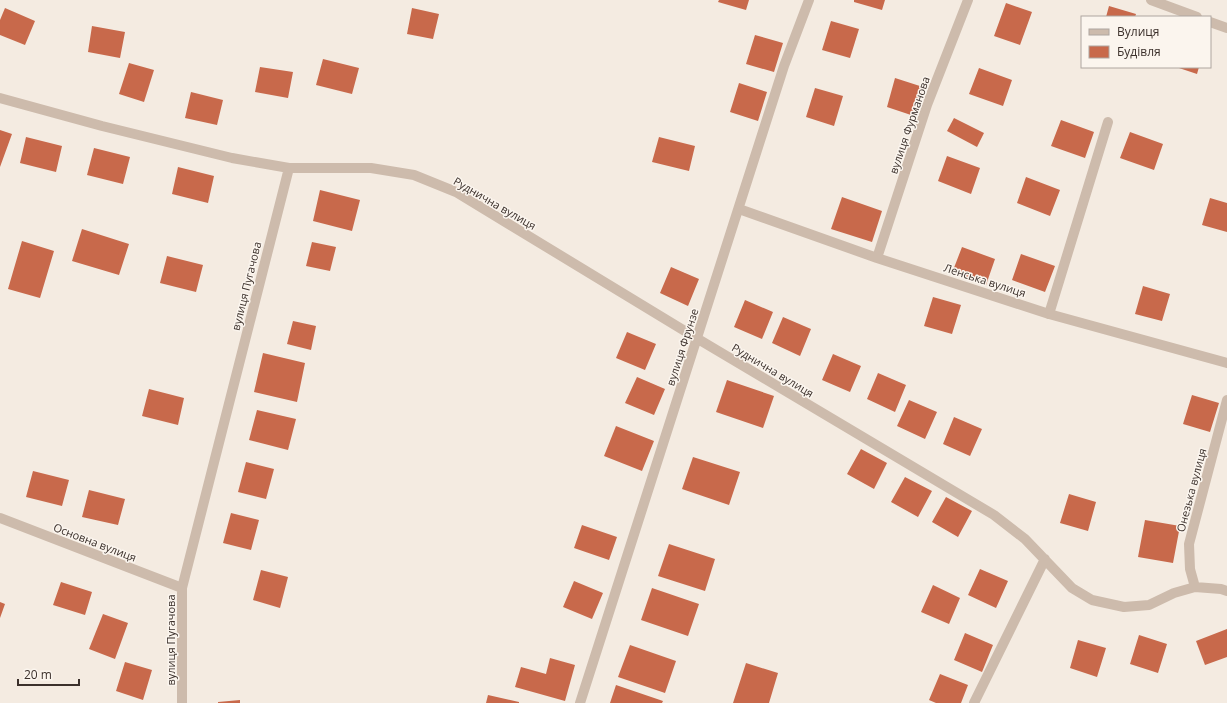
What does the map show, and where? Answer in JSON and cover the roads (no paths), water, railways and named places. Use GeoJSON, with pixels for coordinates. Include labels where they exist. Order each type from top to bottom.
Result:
{"type":"FeatureCollection","features":[{"type":"Feature","properties":{"kind":"street","name":"вулиця Фрунзе"},"geometry":{"type":"LineString","coordinates":[[580,703],[698,339],[784,66],[809,0]]}},
{"type":"Feature","properties":{"kind":"street","name":"вулиця Фурманова"},"geometry":{"type":"LineString","coordinates":[[877,258],[927,105],[968,0]]}},
{"type":"Feature","properties":{"kind":"street"},"geometry":{"type":"LineString","coordinates":[[1151,0],[1195,16]]}},
{"type":"Feature","properties":{"kind":"street"},"geometry":{"type":"LineString","coordinates":[[1211,22],[1227,28]]}},
{"type":"Feature","properties":{"kind":"street"},"geometry":{"type":"LineString","coordinates":[[0,98],[102,126],[232,158],[289,168]]}},
{"type":"Feature","properties":{"kind":"street"},"geometry":{"type":"LineString","coordinates":[[1049,314],[1108,122]]}},
{"type":"Feature","properties":{"kind":"street","name":"Руднична вулиця"},"geometry":{"type":"LineString","coordinates":[[289,168],[371,168],[414,175],[456,192],[698,339],[994,515],[1025,539],[1072,588],[1092,600],[1124,607],[1149,605],[1174,593],[1195,587],[1221,589],[1227,591]]}},
{"type":"Feature","properties":{"kind":"street","name":"вулиця Пугачова"},"geometry":{"type":"LineString","coordinates":[[182,703],[182,588],[289,168]]}},
{"type":"Feature","properties":{"kind":"street","name":"Ленська вулиця"},"geometry":{"type":"LineString","coordinates":[[739,209],[877,258],[1049,314],[1227,364]]}},
{"type":"Feature","properties":{"kind":"street","name":"Онезька вулиця"},"geometry":{"type":"LineString","coordinates":[[1195,587],[1190,569],[1189,544],[1227,400]]}},
{"type":"Feature","properties":{"kind":"street","name":"Основна вулиця"},"geometry":{"type":"LineString","coordinates":[[0,518],[182,588]]}},
{"type":"Feature","properties":{"kind":"street"},"geometry":{"type":"LineString","coordinates":[[974,703],[1045,559]]}}]}
